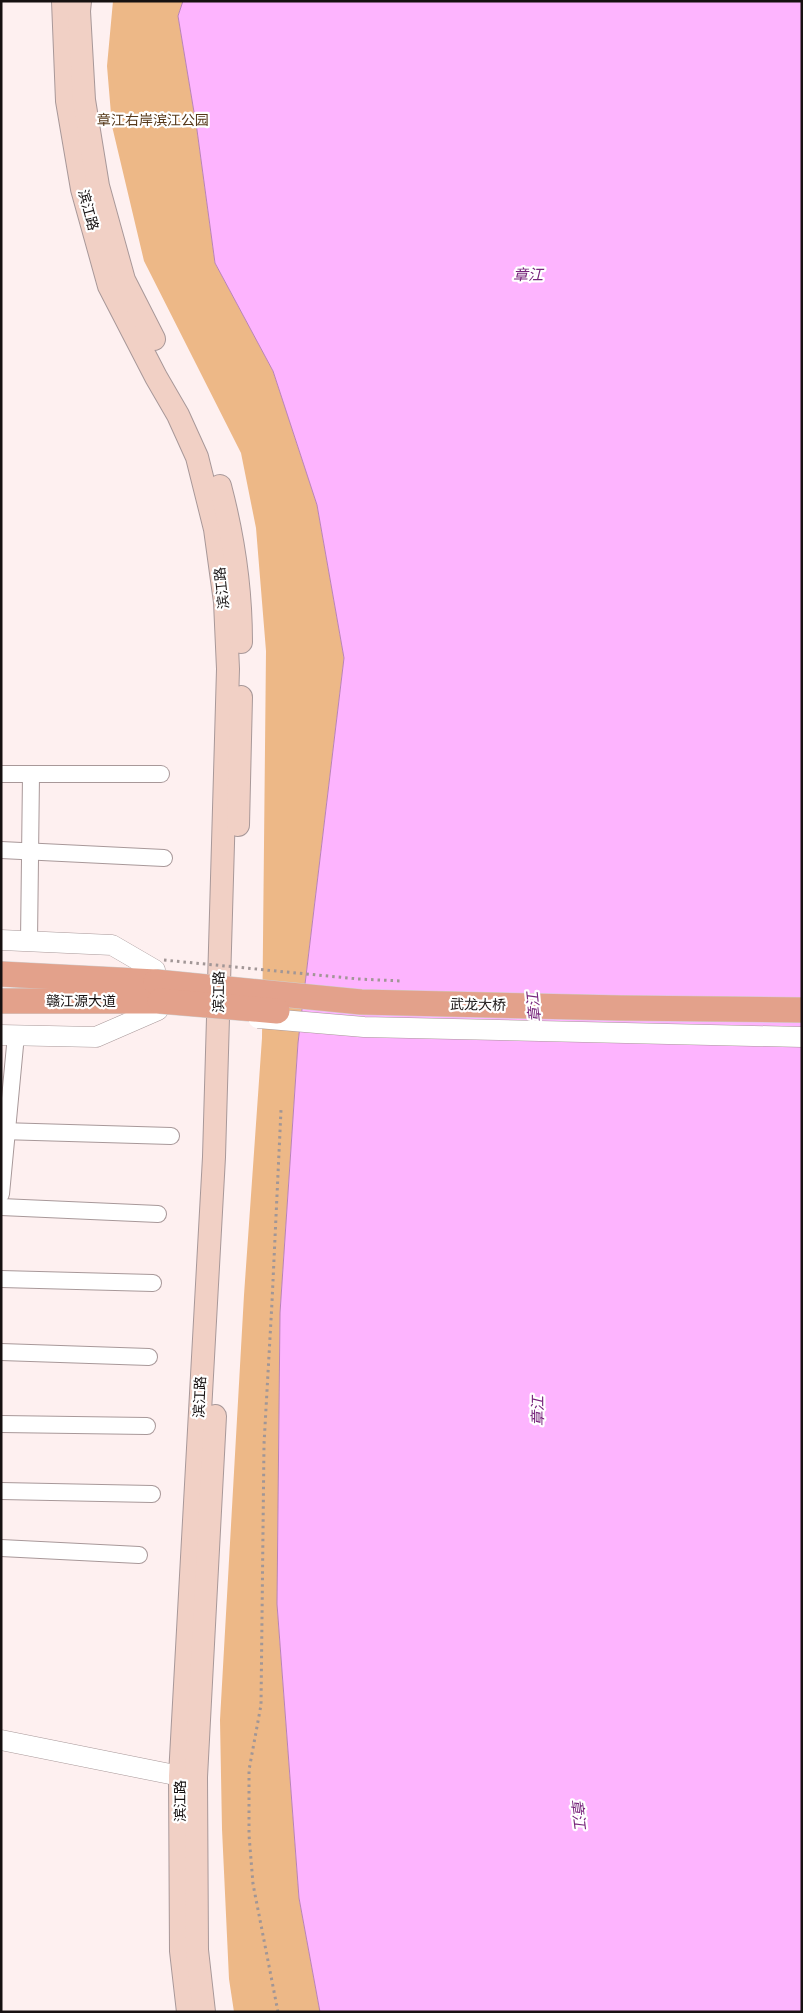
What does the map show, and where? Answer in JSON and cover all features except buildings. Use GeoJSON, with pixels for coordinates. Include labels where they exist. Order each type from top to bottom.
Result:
{"type":"FeatureCollection","features":[{"type":"Feature","properties":{"kind":"main road","name":"滨江路"},"geometry":{"type":"LineString","coordinates":[[67,4],[67,101],[82,189],[109,286],[156,377],[178,414],[197,457],[215,529],[225,602],[228,669],[214,1157],[180,1776],[181,1951],[188,2012]]}},
{"type":"Feature","properties":{"kind":"main road","name":"滨江路"},"geometry":{"type":"LineString","coordinates":[[67,4],[98,186],[124,280],[210,450],[231,526],[241,600],[241,743],[228,1168],[196,1777],[197,1950],[204,2012]]}},
{"type":"Feature","properties":{"kind":"main road","name":"赣江源大道"},"geometry":{"type":"LineString","coordinates":[[1,974],[159,985]]}},
{"type":"Feature","properties":{"kind":"main road","name":"赣江源大道"},"geometry":{"type":"LineString","coordinates":[[1,1001],[159,985]]}},
{"type":"Feature","properties":{"kind":"main road","name":"武龙大桥"},"geometry":{"type":"LineString","coordinates":[[159,985],[361,1002],[802,1010]]}},
{"type":"Feature","properties":{"kind":"main road","name":"武龙大桥"},"geometry":{"type":"LineString","coordinates":[[159,985],[361,1018],[623,1025],[802,1026]]}},
{"type":"Feature","properties":{"kind":"street"},"geometry":{"type":"LineString","coordinates":[[1,774],[162,774]]}},
{"type":"Feature","properties":{"kind":"street"},"geometry":{"type":"LineString","coordinates":[[29,941],[32,775]]}},
{"type":"Feature","properties":{"kind":"street"},"geometry":{"type":"LineString","coordinates":[[1,850],[164,858]]}},
{"type":"Feature","properties":{"kind":"street"},"geometry":{"type":"LineString","coordinates":[[1,940],[112,944],[159,985],[364,1027],[802,1037]]}},
{"type":"Feature","properties":{"kind":"street"},"geometry":{"type":"LineString","coordinates":[[1,1194],[9,1035],[96,1037],[159,985],[620,999],[802,1001]]}},
{"type":"Feature","properties":{"kind":"street"},"geometry":{"type":"LineString","coordinates":[[4,1131],[171,1136]]}},
{"type":"Feature","properties":{"kind":"street"},"geometry":{"type":"LineString","coordinates":[[1,1207],[158,1214]]}},
{"type":"Feature","properties":{"kind":"street"},"geometry":{"type":"LineString","coordinates":[[1,1279],[153,1283]]}},
{"type":"Feature","properties":{"kind":"street"},"geometry":{"type":"LineString","coordinates":[[1,1352],[150,1356]]}},
{"type":"Feature","properties":{"kind":"street"},"geometry":{"type":"LineString","coordinates":[[1,1424],[146,1426]]}},
{"type":"Feature","properties":{"kind":"street"},"geometry":{"type":"LineString","coordinates":[[1,1492],[152,1494]]}},
{"type":"Feature","properties":{"kind":"street"},"geometry":{"type":"LineString","coordinates":[[1,1548],[139,1555]]}},
{"type":"Feature","properties":{"kind":"street"},"geometry":{"type":"LineString","coordinates":[[1,1740],[180,1776]]}},
{"type":"Feature","properties":{"kind":"path"},"geometry":{"type":"LineString","coordinates":[[159,985],[358,979],[408,981]]}},
{"type":"Feature","properties":{"kind":"path"},"geometry":{"type":"LineString","coordinates":[[278,2012],[253,1884],[249,1835],[249,1780],[261,1704],[264,1444],[281,1110]]}},
{"type":"Feature","properties":{"kind":"green space","name":"章江右岸滨江公园"},"geometry":{"type":"Polygon","coordinates":[[[113,1],[183,1],[178,16],[197,130],[215,263],[273,371],[317,505],[344,658],[298,1043],[280,1313],[277,1604],[299,1898],[320,2012],[234,2012],[229,1979],[222,1829],[220,1720],[244,1295],[262,1038],[266,651],[256,528],[241,453],[144,261],[112,126],[107,66],[113,1]]]}},
{"type":"Feature","properties":{"kind":"water","name":"章江"},"geometry":{"type":"Polygon","coordinates":[[[183,1],[802,1],[802,2012],[320,2012],[299,1898],[277,1604],[280,1313],[298,1043],[344,658],[317,505],[273,371],[215,263],[197,130],[178,16],[183,1]]]}}]}
